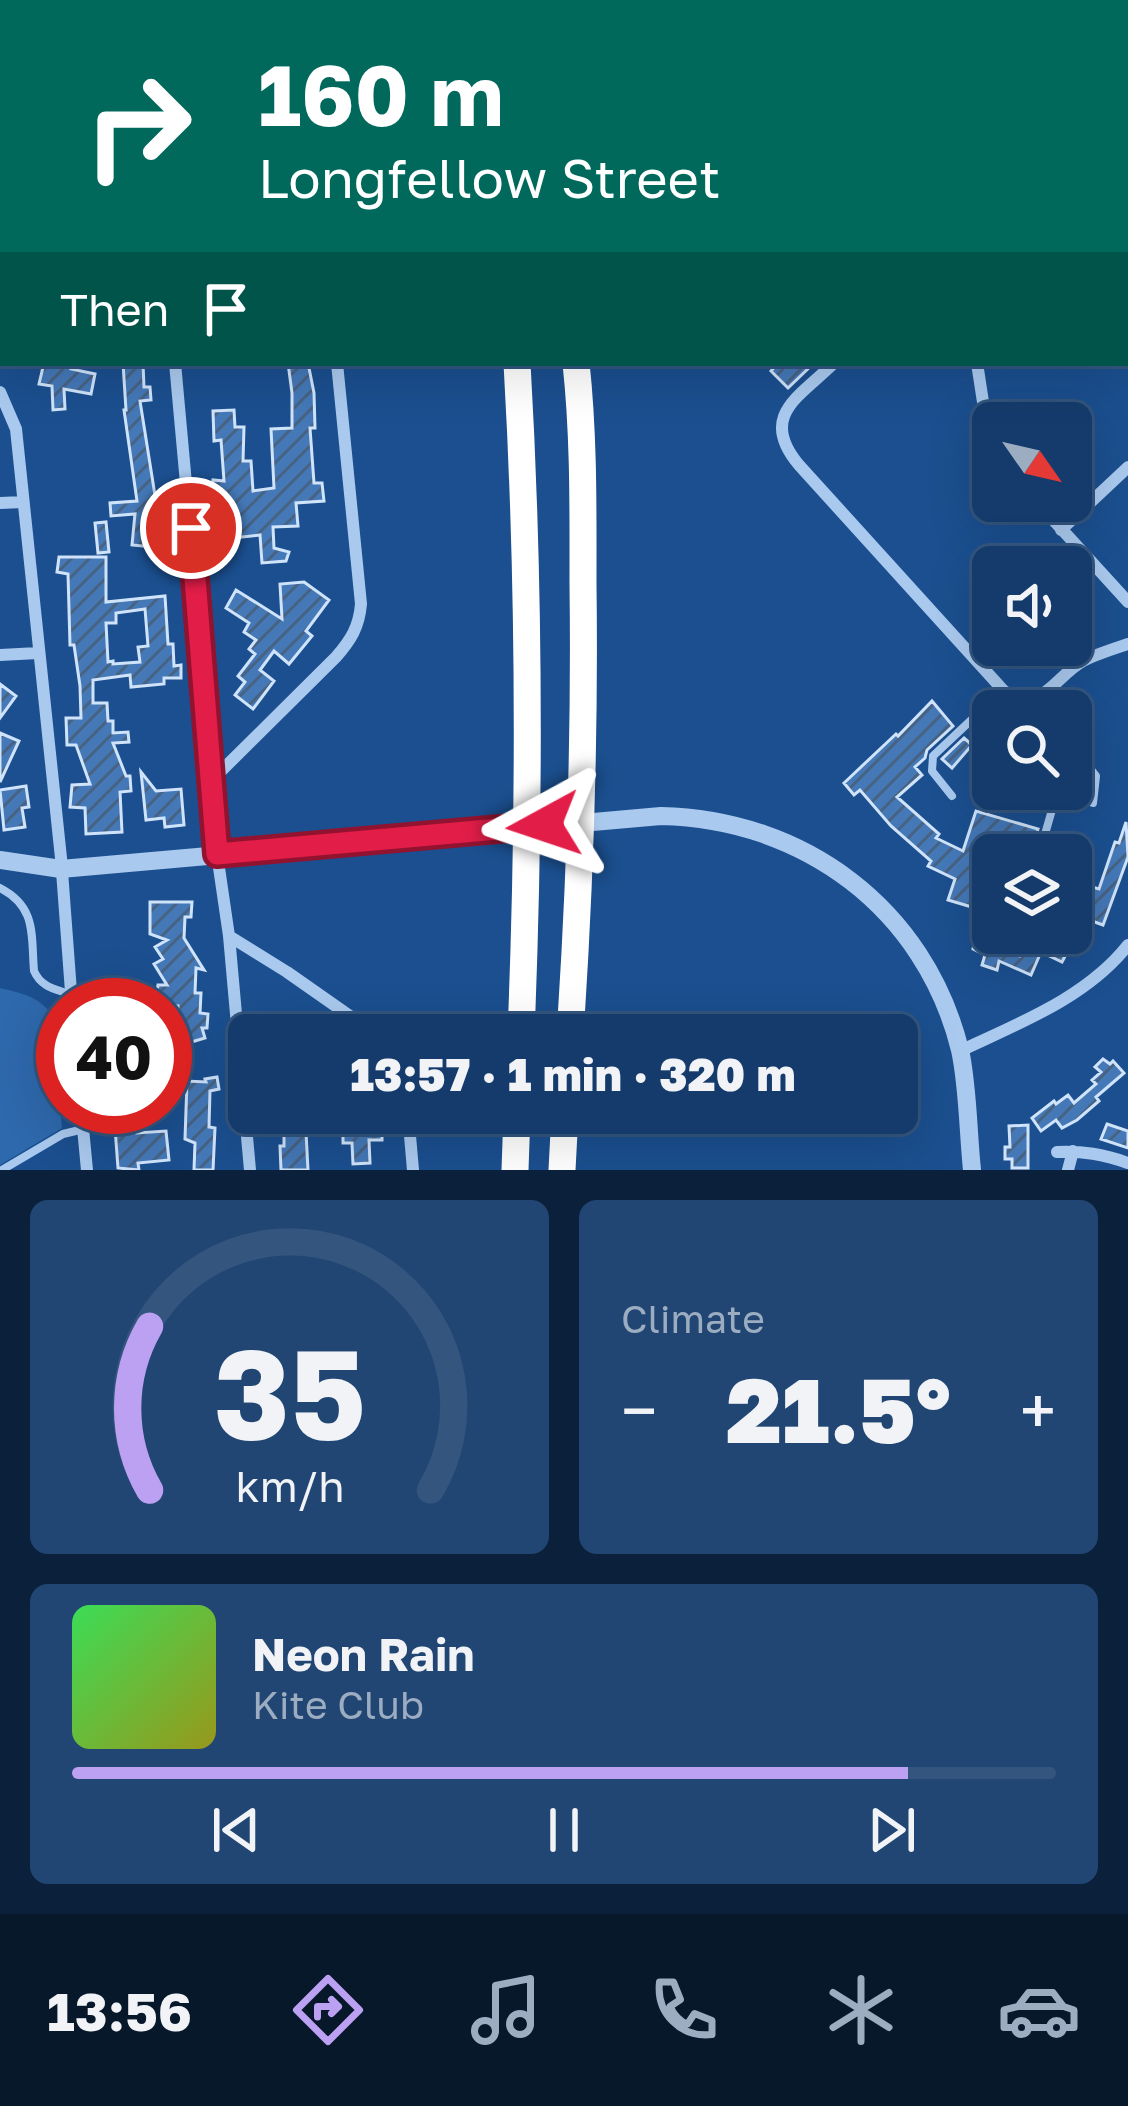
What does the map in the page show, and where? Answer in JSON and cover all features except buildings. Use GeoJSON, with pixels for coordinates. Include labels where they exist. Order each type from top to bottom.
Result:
{"type":"FeatureCollection","features":[{"type":"Feature","properties":{"kind":"highway"},"geometry":{"type":"LineString","coordinates":[[514,366],[520,415],[528,706],[521,1014]]}},
{"type":"Feature","properties":{"kind":"highway"},"geometry":{"type":"LineString","coordinates":[[576,366],[582,424]]}},
{"type":"Feature","properties":{"kind":"highway"},"geometry":{"type":"LineString","coordinates":[[571,1014],[584,709],[585,366]]}},
{"type":"Feature","properties":{"kind":"highway"},"geometry":{"type":"LineString","coordinates":[[515,1170],[516,1134]]}},
{"type":"Feature","properties":{"kind":"highway"},"geometry":{"type":"LineString","coordinates":[[562,1170],[565,1134]]}},
{"type":"Feature","properties":{"kind":"street"},"geometry":{"type":"LineString","coordinates":[[1128,294],[1128,327]]}},
{"type":"Feature","properties":{"kind":"street"},"geometry":{"type":"LineString","coordinates":[[175,366],[217,854],[250,1170]]}},
{"type":"Feature","properties":{"kind":"street"},"geometry":{"type":"LineString","coordinates":[[213,779],[348,644],[359,620],[337,366]]}},
{"type":"Feature","properties":{"kind":"street"},"geometry":{"type":"LineString","coordinates":[[831,366],[785,412],[780,430],[783,442],[1003,690]]}},
{"type":"Feature","properties":{"kind":"street"},"geometry":{"type":"LineString","coordinates":[[977,366],[983,402]]}},
{"type":"Feature","properties":{"kind":"street"},"geometry":{"type":"LineString","coordinates":[[0,392],[16,429],[69,978]]}},
{"type":"Feature","properties":{"kind":"street"},"geometry":{"type":"LineString","coordinates":[[1061,530],[1128,467]]}},
{"type":"Feature","properties":{"kind":"street"},"geometry":{"type":"LineString","coordinates":[[0,503],[23,502]]}},
{"type":"Feature","properties":{"kind":"street"},"geometry":{"type":"LineString","coordinates":[[1054,522],[1128,602]]}},
{"type":"Feature","properties":{"kind":"street"},"geometry":{"type":"LineString","coordinates":[[1047,690],[1086,659],[1128,644]]}},
{"type":"Feature","properties":{"kind":"street"},"geometry":{"type":"LineString","coordinates":[[0,655],[38,652]]}},
{"type":"Feature","properties":{"kind":"street"},"geometry":{"type":"LineString","coordinates":[[0,860],[61,869],[661,816],[709,819],[764,832],[843,874],[884,911],[918,954],[960,1051],[972,1170]]}},
{"type":"Feature","properties":{"kind":"street"},"geometry":{"type":"LineString","coordinates":[[229,936],[347,1014]]}},
{"type":"Feature","properties":{"kind":"street"},"geometry":{"type":"LineString","coordinates":[[960,1051],[1058,1003],[1102,973],[1128,945]]}},
{"type":"Feature","properties":{"kind":"street"},"geometry":{"type":"LineString","coordinates":[[83,1134],[87,1170]]}},
{"type":"Feature","properties":{"kind":"street"},"geometry":{"type":"LineString","coordinates":[[410,1134],[413,1170]]}},
{"type":"Feature","properties":{"kind":"street"},"geometry":{"type":"LineString","coordinates":[[1068,1170],[1073,1151]]}},
{"type":"Feature","properties":{"kind":"street"},"geometry":{"type":"LineString","coordinates":[[1057,1152],[1103,1154],[1128,1163]]}},
{"type":"Feature","properties":{"kind":"lane"},"geometry":{"type":"LineString","coordinates":[[952,796],[932,771],[933,756],[972,719]]}},
{"type":"Feature","properties":{"kind":"lane"},"geometry":{"type":"LineString","coordinates":[[1092,771],[1096,776],[1094,803]]}},
{"type":"Feature","properties":{"kind":"lane"},"geometry":{"type":"LineString","coordinates":[[0,888],[28,911],[37,978]]}},
{"type":"Feature","properties":{"kind":"lane"},"geometry":{"type":"LineString","coordinates":[[2,1170],[63,1134]]}},
{"type":"Feature","properties":{"kind":"shaded area"},"geometry":{"type":"Polygon","coordinates":[[[0,988],[36,1000],[36,1134],[52,1134],[0,1165],[0,988]]]}},
{"type":"Feature","properties":{"kind":"route"},"geometry":{"type":"LineString","coordinates":[[191,528],[217,854],[544,825]]}}]}
